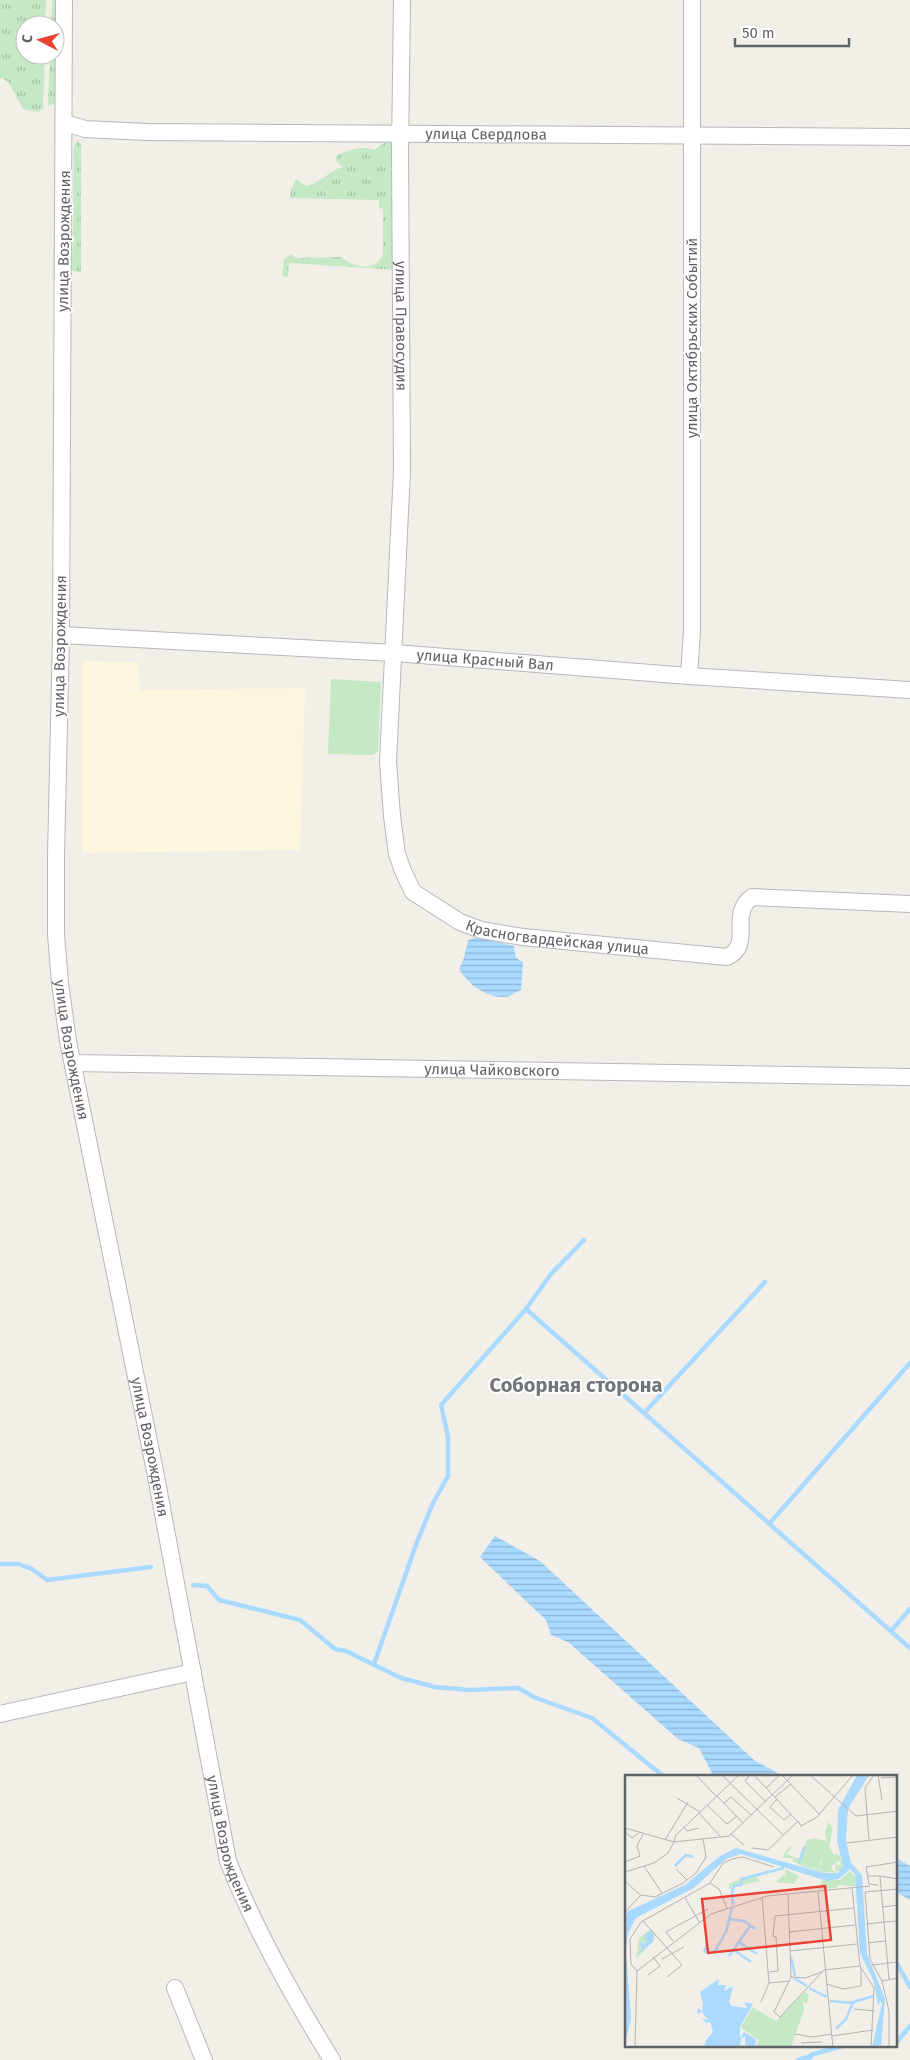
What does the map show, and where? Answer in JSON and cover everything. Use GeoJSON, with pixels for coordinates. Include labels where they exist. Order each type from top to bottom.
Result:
{"type":"FeatureCollection","features":[{"type":"Feature","properties":{"kind":"street","name":"улица Возрождения"},"geometry":{"type":"LineString","coordinates":[[64,0],[65,123],[61,635],[56,857],[56,934],[60,983],[73,1063],[193,1672],[228,1861],[242,1896],[268,1946],[332,2060]]}},
{"type":"Feature","properties":{"kind":"street","name":"улица Правосудия"},"geometry":{"type":"LineString","coordinates":[[395,653],[402,470],[402,0]]}},
{"type":"Feature","properties":{"kind":"street","name":"улица Октябрьских Событий"},"geometry":{"type":"LineString","coordinates":[[689,676],[692,631],[692,0]]}},
{"type":"Feature","properties":{"kind":"street","name":"улица Свердлова"},"geometry":{"type":"LineString","coordinates":[[65,123],[85,129],[147,132],[910,137]]}},
{"type":"Feature","properties":{"kind":"street","name":"улица Красный Вал"},"geometry":{"type":"LineString","coordinates":[[61,635],[395,653],[689,676],[910,690]]}},
{"type":"Feature","properties":{"kind":"street","name":"Красногвардейская улица"},"geometry":{"type":"LineString","coordinates":[[395,653],[390,706],[388,762],[397,854],[408,884],[413,892],[460,922],[481,930],[523,937],[727,957],[734,954],[738,946],[743,903],[752,897],[910,904]]}},
{"type":"Feature","properties":{"kind":"street","name":"улица Чайковского"},"geometry":{"type":"LineString","coordinates":[[73,1063],[910,1077]]}},
{"type":"Feature","properties":{"kind":"street"},"geometry":{"type":"LineString","coordinates":[[0,1714],[193,1672]]}},
{"type":"Feature","properties":{"kind":"street"},"geometry":{"type":"LineString","coordinates":[[175,1988],[204,2060]]}},
{"type":"Feature","properties":{"kind":"shaded area"},"geometry":{"type":"Polygon","coordinates":[[[82,661],[138,662],[140,690],[305,688],[300,850],[82,853],[82,661]]]}},
{"type":"Feature","properties":{"kind":"green space"},"geometry":{"type":"Polygon","coordinates":[[[0,0],[46,0],[45,15],[15,15],[15,65],[45,65],[43,109],[38,112],[23,109],[9,83],[2,78],[0,79],[0,0]]]}},
{"type":"Feature","properties":{"kind":"green space"},"geometry":{"type":"Polygon","coordinates":[[[52,0],[56,0],[56,15],[51,15],[52,0]]]}},
{"type":"Feature","properties":{"kind":"green space"},"geometry":{"type":"Polygon","coordinates":[[[50,65],[56,65],[56,103],[48,106],[50,65]]]}},
{"type":"Feature","properties":{"kind":"green space"},"geometry":{"type":"Polygon","coordinates":[[[77,141],[81,144],[81,272],[72,271],[74,145],[77,141]]]}},
{"type":"Feature","properties":{"kind":"green space"},"geometry":{"type":"Polygon","coordinates":[[[384,143],[390,143],[397,148],[397,270],[289,263],[288,277],[282,276],[284,259],[291,254],[296,258],[342,257],[350,263],[365,267],[379,261],[383,254],[383,209],[379,208],[379,200],[290,198],[291,189],[296,179],[306,186],[343,167],[336,161],[337,155],[360,148],[374,150],[384,143]]]}},
{"type":"Feature","properties":{"kind":"green space"},"geometry":{"type":"Polygon","coordinates":[[[331,679],[381,682],[378,751],[373,755],[328,754],[331,679]]]}},
{"type":"Feature","properties":{"kind":"water"},"geometry":{"type":"Polygon","coordinates":[[[478,937],[514,946],[516,958],[523,962],[521,990],[508,997],[499,997],[485,993],[463,975],[459,969],[464,958],[468,940],[478,937]]]}},
{"type":"Feature","properties":{"kind":"water"},"geometry":{"type":"Polygon","coordinates":[[[495,1536],[540,1561],[754,1760],[781,1775],[713,1775],[699,1748],[678,1739],[568,1642],[551,1635],[546,1620],[480,1557],[495,1536]]]}},
{"type":"Feature","properties":{"kind":"water"},"geometry":{"type":"Polygon","coordinates":[[[898,1859],[910,1866],[910,1900],[898,1893],[898,1859]]]}},
{"type":"Feature","properties":{"kind":"waterway"},"geometry":{"type":"LineString","coordinates":[[374,1664],[417,1542],[433,1503],[448,1476],[448,1436],[441,1405],[526,1309],[551,1274],[584,1240]]}},
{"type":"Feature","properties":{"kind":"waterway"},"geometry":{"type":"LineString","coordinates":[[645,1412],[765,1282]]}},
{"type":"Feature","properties":{"kind":"waterway"},"geometry":{"type":"LineString","coordinates":[[526,1309],[910,1648]]}},
{"type":"Feature","properties":{"kind":"waterway"},"geometry":{"type":"LineString","coordinates":[[769,1524],[910,1363]]}},
{"type":"Feature","properties":{"kind":"waterway"},"geometry":{"type":"LineString","coordinates":[[0,1564],[19,1564],[32,1569],[47,1580],[151,1567]]}},
{"type":"Feature","properties":{"kind":"waterway"},"geometry":{"type":"LineString","coordinates":[[193,1585],[207,1586],[219,1600],[300,1620],[335,1649],[346,1651],[401,1678],[435,1687],[470,1690],[518,1688],[536,1698],[592,1718],[662,1775]]}},
{"type":"Feature","properties":{"kind":"waterway"},"geometry":{"type":"LineString","coordinates":[[891,1631],[910,1609]]}},
{"type":"Feature","properties":{"kind":"waterway"},"geometry":{"type":"LineString","coordinates":[[898,1966],[910,1987]]}},
{"type":"Feature","properties":{"kind":"waterway"},"geometry":{"type":"LineString","coordinates":[[898,2041],[910,2026]]}},
{"type":"Feature","properties":{"kind":"waterway"},"geometry":{"type":"LineString","coordinates":[[809,2060],[811,2055],[835,2048]]}},
{"type":"Feature","properties":{"kind":"waterway"},"geometry":{"type":"LineString","coordinates":[[798,2060],[811,2056]]}},
{"type":"Feature","properties":{"kind":"district","name":"Соборная сторона"},"geometry":{"type":"Point","coordinates":[576,1385]}}]}
